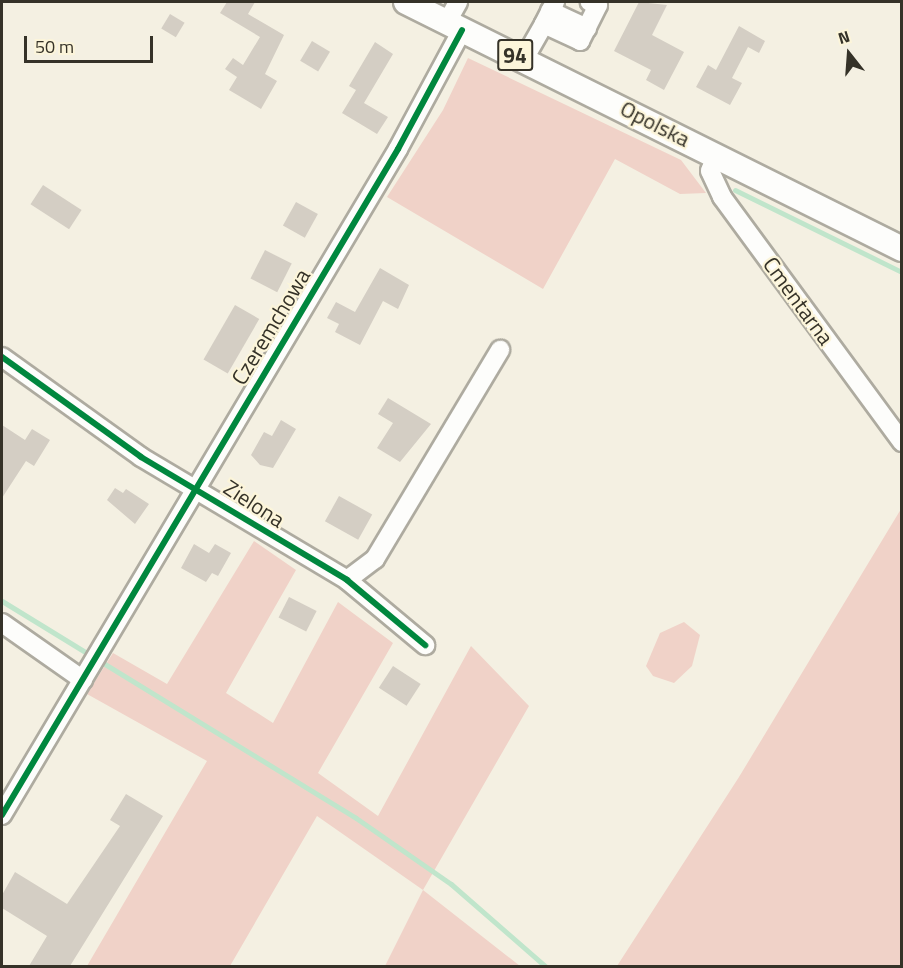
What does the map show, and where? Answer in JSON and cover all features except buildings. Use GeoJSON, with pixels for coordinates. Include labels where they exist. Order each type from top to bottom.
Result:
{"type":"FeatureCollection","features":[{"type":"Feature","properties":{"kind":"main road","name":"Opolska"},"geometry":{"type":"LineString","coordinates":[[406,2],[456,18],[524,59],[902,249]]}},
{"type":"Feature","properties":{"kind":"street"},"geometry":{"type":"LineString","coordinates":[[552,9],[590,16],[580,41],[552,9]]}},
{"type":"Feature","properties":{"kind":"street"},"geometry":{"type":"LineString","coordinates":[[524,59],[552,9]]}},
{"type":"Feature","properties":{"kind":"street","name":"Czeremchowa"},"geometry":{"type":"LineString","coordinates":[[86,674],[398,149],[456,18]]}},
{"type":"Feature","properties":{"kind":"street","name":"Cmentarna"},"geometry":{"type":"LineString","coordinates":[[716,156],[710,171],[722,197],[902,442]]}},
{"type":"Feature","properties":{"kind":"street"},"geometry":{"type":"LineString","coordinates":[[347,580],[375,559],[500,350]]}},
{"type":"Feature","properties":{"kind":"street","name":"Zielona"},"geometry":{"type":"LineString","coordinates":[[2,357],[195,490],[347,580],[425,645]]}},
{"type":"Feature","properties":{"kind":"street"},"geometry":{"type":"LineString","coordinates":[[2,623],[86,674],[2,815]]}},
{"type":"Feature","properties":{"kind":"shaded area"},"geometry":{"type":"Polygon","coordinates":[[[468,58],[681,160],[706,193],[680,194],[615,159],[543,289],[387,197],[443,110],[468,58]]]}},
{"type":"Feature","properties":{"kind":"shaded area"},"geometry":{"type":"Polygon","coordinates":[[[901,509],[901,966],[617,966],[739,777],[901,509]]]}},
{"type":"Feature","properties":{"kind":"shaded area"},"geometry":{"type":"Polygon","coordinates":[[[254,541],[296,570],[226,693],[273,723],[338,602],[393,643],[318,773],[378,816],[471,646],[529,706],[423,890],[317,816],[230,966],[87,966],[207,761],[87,694],[113,653],[167,684],[254,541]]]}},
{"type":"Feature","properties":{"kind":"shaded area"},"geometry":{"type":"Polygon","coordinates":[[[684,622],[700,635],[692,666],[674,683],[653,676],[646,666],[660,633],[684,622]]]}},
{"type":"Feature","properties":{"kind":"shaded area"},"geometry":{"type":"Polygon","coordinates":[[[423,890],[520,966],[385,966],[423,890]]]}},
{"type":"Feature","properties":{"kind":"waterway"},"geometry":{"type":"LineString","coordinates":[[735,190],[902,272]]}},
{"type":"Feature","properties":{"kind":"waterway","name":"Zielona"},"geometry":{"type":"LineString","coordinates":[[2,601],[356,818],[451,884],[545,966]]}},
{"type":"Feature","properties":{"kind":"cycle path"},"geometry":{"type":"LineString","coordinates":[[2,815],[398,149],[462,30]]}},
{"type":"Feature","properties":{"kind":"cycle path"},"geometry":{"type":"LineString","coordinates":[[2,357],[141,457],[347,580],[425,645]]}}]}
